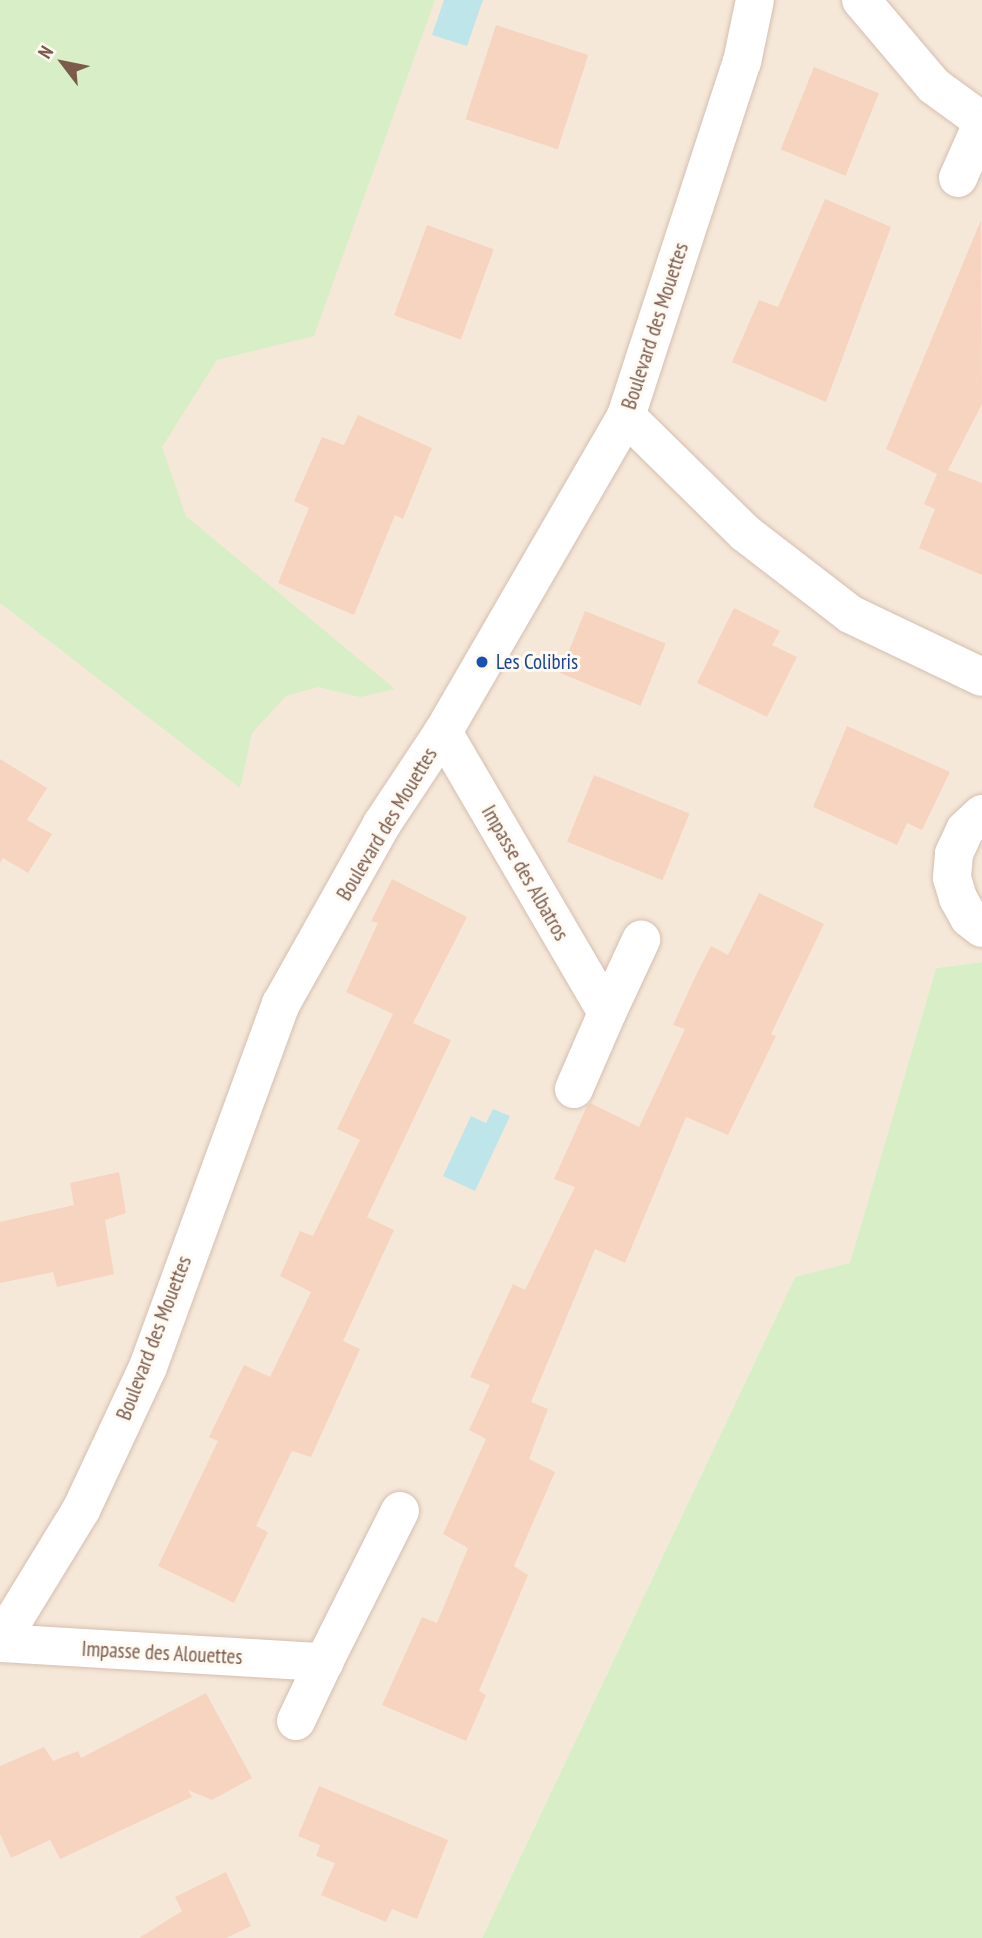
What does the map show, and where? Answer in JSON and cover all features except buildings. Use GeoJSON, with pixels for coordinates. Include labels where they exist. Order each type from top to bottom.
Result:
{"type":"FeatureCollection","features":[{"type":"Feature","properties":{"kind":"street","name":"Boulevard des Mouettes"},"geometry":{"type":"LineString","coordinates":[[0,1643],[81,1510],[148,1367],[281,1004],[382,824],[443,732],[626,416],[742,62],[755,0]]}},
{"type":"Feature","properties":{"kind":"street"},"geometry":{"type":"LineString","coordinates":[[861,0],[934,86],[982,122],[958,178]]}},
{"type":"Feature","properties":{"kind":"street"},"geometry":{"type":"LineString","coordinates":[[626,416],[745,533],[849,614],[982,677]]}},
{"type":"Feature","properties":{"kind":"street","name":"Impasse des Albatros"},"geometry":{"type":"LineString","coordinates":[[443,732],[607,1013]]}},
{"type":"Feature","properties":{"kind":"street"},"geometry":{"type":"LineString","coordinates":[[982,791],[954,854],[952,878],[958,898],[969,918],[982,928]]}},
{"type":"Feature","properties":{"kind":"street"},"geometry":{"type":"LineString","coordinates":[[954,854],[965,830],[982,814]]}},
{"type":"Feature","properties":{"kind":"street"},"geometry":{"type":"LineString","coordinates":[[574,1088],[641,940]]}},
{"type":"Feature","properties":{"kind":"street"},"geometry":{"type":"LineString","coordinates":[[296,1721],[400,1511]]}},
{"type":"Feature","properties":{"kind":"street","name":"Impasse des Alouettes"},"geometry":{"type":"LineString","coordinates":[[0,1643],[324,1662]]}},
{"type":"Feature","properties":{"kind":"shaded area"},"geometry":{"type":"Polygon","coordinates":[[[0,0],[982,0],[982,962],[936,968],[850,1264],[795,1277],[482,1938],[0,1938],[0,0]]]}},
{"type":"Feature","properties":{"kind":"green space"},"geometry":{"type":"Polygon","coordinates":[[[0,0],[435,0],[314,336],[217,360],[162,447],[186,516],[395,689],[360,697],[318,687],[286,696],[252,733],[240,788],[0,603],[0,0]]]}},
{"type":"Feature","properties":{"kind":"green space"},"geometry":{"type":"Polygon","coordinates":[[[982,962],[982,1938],[482,1938],[795,1277],[850,1263],[936,968],[982,962]]]}},
{"type":"Feature","properties":{"kind":"water"},"geometry":{"type":"Polygon","coordinates":[[[444,0],[483,0],[467,46],[432,35],[444,0]]]}},
{"type":"Feature","properties":{"kind":"water"},"geometry":{"type":"Polygon","coordinates":[[[493,1109],[510,1116],[475,1191],[443,1176],[471,1116],[486,1123],[493,1109]]]}},
{"type":"Feature","properties":{"kind":"place","name":"Les Colibris"},"geometry":{"type":"Point","coordinates":[482,662]}}]}
